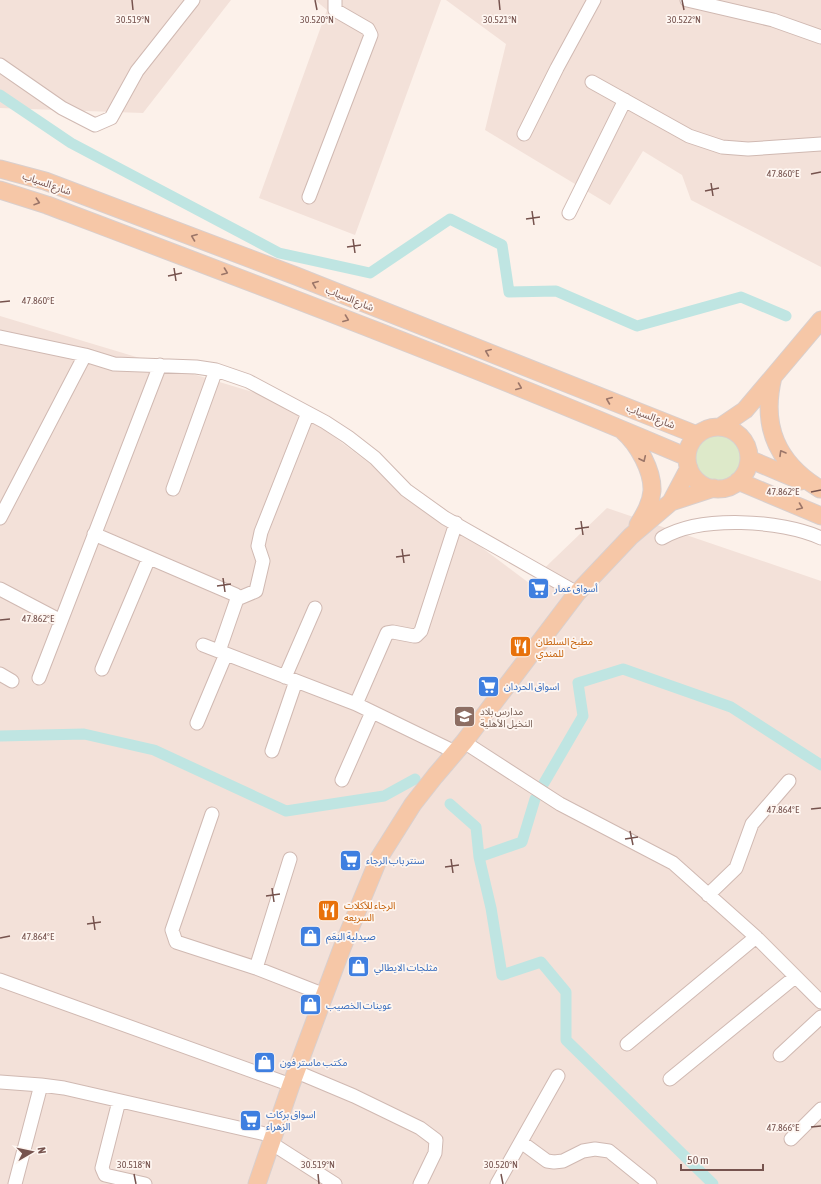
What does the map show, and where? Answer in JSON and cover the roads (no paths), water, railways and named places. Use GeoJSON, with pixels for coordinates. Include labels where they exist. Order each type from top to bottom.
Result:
{"type":"FeatureCollection","features":[{"type":"Feature","properties":{"kind":"main road","name":"شارع السياب"},"geometry":{"type":"LineString","coordinates":[[0,169],[45,181],[274,268],[697,435]]}},
{"type":"Feature","properties":{"kind":"main road","name":"شارع السياب"},"geometry":{"type":"LineString","coordinates":[[0,190],[47,205],[401,340],[620,428],[688,463]]}},
{"type":"Feature","properties":{"kind":"main road"},"geometry":{"type":"LineString","coordinates":[[720,427],[745,410],[821,320]]}},
{"type":"Feature","properties":{"kind":"main road"},"geometry":{"type":"LineString","coordinates":[[774,376],[768,408],[770,425],[775,441],[783,456],[793,469],[820,489]]}},
{"type":"Feature","properties":{"kind":"main road"},"geometry":{"type":"LineString","coordinates":[[741,437],[745,410]]}},
{"type":"Feature","properties":{"kind":"main road"},"geometry":{"type":"LineString","coordinates":[[671,502],[688,463],[690,445],[697,435],[704,430],[712,427],[728,428],[741,437],[748,451],[748,467],[744,475],[731,486],[722,489],[706,486],[698,482],[693,476],[688,463]]}},
{"type":"Feature","properties":{"kind":"main road"},"geometry":{"type":"LineString","coordinates":[[620,428],[642,455],[647,468],[652,491],[646,512],[631,536]]}},
{"type":"Feature","properties":{"kind":"main road"},"geometry":{"type":"LineString","coordinates":[[749,459],[820,489]]}},
{"type":"Feature","properties":{"kind":"main road"},"geometry":{"type":"LineString","coordinates":[[738,481],[821,516]]}},
{"type":"Feature","properties":{"kind":"main road"},"geometry":{"type":"LineString","coordinates":[[258,1184],[272,1139],[342,948],[379,858],[413,804],[459,747],[577,592],[631,536],[671,502],[714,488]]}},
{"type":"Feature","properties":{"kind":"street"},"geometry":{"type":"LineString","coordinates":[[0,65],[62,108],[95,125],[111,118],[137,71],[192,0]]}},
{"type":"Feature","properties":{"kind":"street"},"geometry":{"type":"LineString","coordinates":[[309,197],[371,35],[368,29],[335,10],[335,0]]}},
{"type":"Feature","properties":{"kind":"street"},"geometry":{"type":"LineString","coordinates":[[524,134],[557,68],[594,0]]}},
{"type":"Feature","properties":{"kind":"street"},"geometry":{"type":"LineString","coordinates":[[687,0],[773,20],[821,37]]}},
{"type":"Feature","properties":{"kind":"street"},"geometry":{"type":"LineString","coordinates":[[592,82],[689,136],[722,147],[748,149],[821,144]]}},
{"type":"Feature","properties":{"kind":"street"},"geometry":{"type":"LineString","coordinates":[[569,213],[625,100]]}},
{"type":"Feature","properties":{"kind":"street"},"geometry":{"type":"LineString","coordinates":[[0,337],[85,355],[114,364],[131,366],[160,365],[196,367],[216,370],[248,380],[348,437],[374,458],[406,490],[456,523],[577,592]]}},
{"type":"Feature","properties":{"kind":"street"},"geometry":{"type":"LineString","coordinates":[[0,518],[85,355]]}},
{"type":"Feature","properties":{"kind":"street"},"geometry":{"type":"LineString","coordinates":[[39,678],[160,365]]}},
{"type":"Feature","properties":{"kind":"street"},"geometry":{"type":"LineString","coordinates":[[172,489],[216,370]]}},
{"type":"Feature","properties":{"kind":"street"},"geometry":{"type":"LineString","coordinates":[[196,723],[222,652],[238,599],[256,591],[263,561],[258,546],[261,532],[308,413]]}},
{"type":"Feature","properties":{"kind":"street"},"geometry":{"type":"LineString","coordinates":[[356,704],[387,634],[393,632],[416,636],[420,631],[456,523]]}},
{"type":"Feature","properties":{"kind":"street"},"geometry":{"type":"LineString","coordinates":[[662,538],[689,528],[720,523],[773,525],[795,529],[821,538]]}},
{"type":"Feature","properties":{"kind":"street"},"geometry":{"type":"LineString","coordinates":[[94,534],[236,596],[238,599]]}},
{"type":"Feature","properties":{"kind":"street"},"geometry":{"type":"LineString","coordinates":[[102,669],[149,558]]}},
{"type":"Feature","properties":{"kind":"street"},"geometry":{"type":"LineString","coordinates":[[0,589],[61,621]]}},
{"type":"Feature","properties":{"kind":"street"},"geometry":{"type":"LineString","coordinates":[[272,751],[290,679],[315,608]]}},
{"type":"Feature","properties":{"kind":"street"},"geometry":{"type":"LineString","coordinates":[[203,645],[356,704],[372,712],[459,747],[560,804],[673,863],[756,937],[821,1002]]}},
{"type":"Feature","properties":{"kind":"street"},"geometry":{"type":"LineString","coordinates":[[0,674],[12,681]]}},
{"type":"Feature","properties":{"kind":"street"},"geometry":{"type":"LineString","coordinates":[[342,780],[372,712]]}},
{"type":"Feature","properties":{"kind":"street"},"geometry":{"type":"LineString","coordinates":[[708,895],[736,868],[752,824],[789,781]]}},
{"type":"Feature","properties":{"kind":"street"},"geometry":{"type":"LineString","coordinates":[[212,814],[172,930],[176,942],[256,968],[325,995]]}},
{"type":"Feature","properties":{"kind":"street"},"geometry":{"type":"LineString","coordinates":[[256,968],[290,859]]}},
{"type":"Feature","properties":{"kind":"street"},"geometry":{"type":"LineString","coordinates":[[627,1044],[756,937]]}},
{"type":"Feature","properties":{"kind":"street"},"geometry":{"type":"LineString","coordinates":[[670,1079],[795,976]]}},
{"type":"Feature","properties":{"kind":"street"},"geometry":{"type":"LineString","coordinates":[[0,980],[294,1078],[354,1096],[420,1128],[436,1140],[435,1153],[420,1184]]}},
{"type":"Feature","properties":{"kind":"street"},"geometry":{"type":"LineString","coordinates":[[780,1055],[821,1017]]}},
{"type":"Feature","properties":{"kind":"street"},"geometry":{"type":"LineString","coordinates":[[497,1184],[558,1076]]}},
{"type":"Feature","properties":{"kind":"street"},"geometry":{"type":"LineString","coordinates":[[0,1082],[64,1088],[272,1139],[335,1184]]}},
{"type":"Feature","properties":{"kind":"street"},"geometry":{"type":"LineString","coordinates":[[15,1184],[41,1085]]}},
{"type":"Feature","properties":{"kind":"street"},"geometry":{"type":"LineString","coordinates":[[119,1101],[102,1171],[105,1175],[145,1184]]}},
{"type":"Feature","properties":{"kind":"street"},"geometry":{"type":"LineString","coordinates":[[791,1139],[821,1109]]}},
{"type":"Feature","properties":{"kind":"street"},"geometry":{"type":"LineString","coordinates":[[521,1142],[547,1161],[554,1162],[563,1161],[583,1151],[596,1149],[609,1151],[650,1184]]}},
{"type":"Feature","properties":{"kind":"waterway"},"geometry":{"type":"LineString","coordinates":[[0,95],[71,143],[279,253],[370,273],[450,219],[502,245],[509,292],[556,291],[637,326],[741,297],[786,316]]}},
{"type":"Feature","properties":{"kind":"waterway"},"geometry":{"type":"LineString","coordinates":[[544,783],[583,716],[578,683],[623,669],[731,707],[821,765]]}},
{"type":"Feature","properties":{"kind":"waterway"},"geometry":{"type":"LineString","coordinates":[[0,736],[84,734],[154,750],[286,811],[384,796],[415,779]]}},
{"type":"Feature","properties":{"kind":"waterway"},"geometry":{"type":"LineString","coordinates":[[479,857],[522,842],[535,799]]}},
{"type":"Feature","properties":{"kind":"waterway"},"geometry":{"type":"LineString","coordinates":[[450,804],[476,827],[479,857],[491,908],[502,975],[541,962],[566,992],[566,1040],[713,1184]]}},
{"type":"Feature","properties":{"kind":"place","name":"أسواق عمار"},"geometry":{"type":"Point","coordinates":[539,588]}},
{"type":"Feature","properties":{"kind":"place","name":"مطبخ السلطان للمندي"},"geometry":{"type":"Point","coordinates":[520,647]}},
{"type":"Feature","properties":{"kind":"place","name":"اسواق الحردان"},"geometry":{"type":"Point","coordinates":[488,686]}},
{"type":"Feature","properties":{"kind":"place","name":"مدارس بلاد النخيل الأهلية"},"geometry":{"type":"Point","coordinates":[464,717]}},
{"type":"Feature","properties":{"kind":"place","name":"سنتر باب الرجاء"},"geometry":{"type":"Point","coordinates":[351,860]}},
{"type":"Feature","properties":{"kind":"place","name":"الرجاء للأكلات السريعه"},"geometry":{"type":"Point","coordinates":[328,911]}},
{"type":"Feature","properties":{"kind":"place","name":"صيدلية النِعَم"},"geometry":{"type":"Point","coordinates":[310,936]}},
{"type":"Feature","properties":{"kind":"place","name":"مثلجات الايطالي"},"geometry":{"type":"Point","coordinates":[359,967]}},
{"type":"Feature","properties":{"kind":"place","name":"عوينات الخصيب"},"geometry":{"type":"Point","coordinates":[311,1005]}},
{"type":"Feature","properties":{"kind":"place","name":"مكتب ماستر فون"},"geometry":{"type":"Point","coordinates":[265,1062]}},
{"type":"Feature","properties":{"kind":"place","name":"اسواق بركات الزهراء"},"geometry":{"type":"Point","coordinates":[251,1120]}}]}
